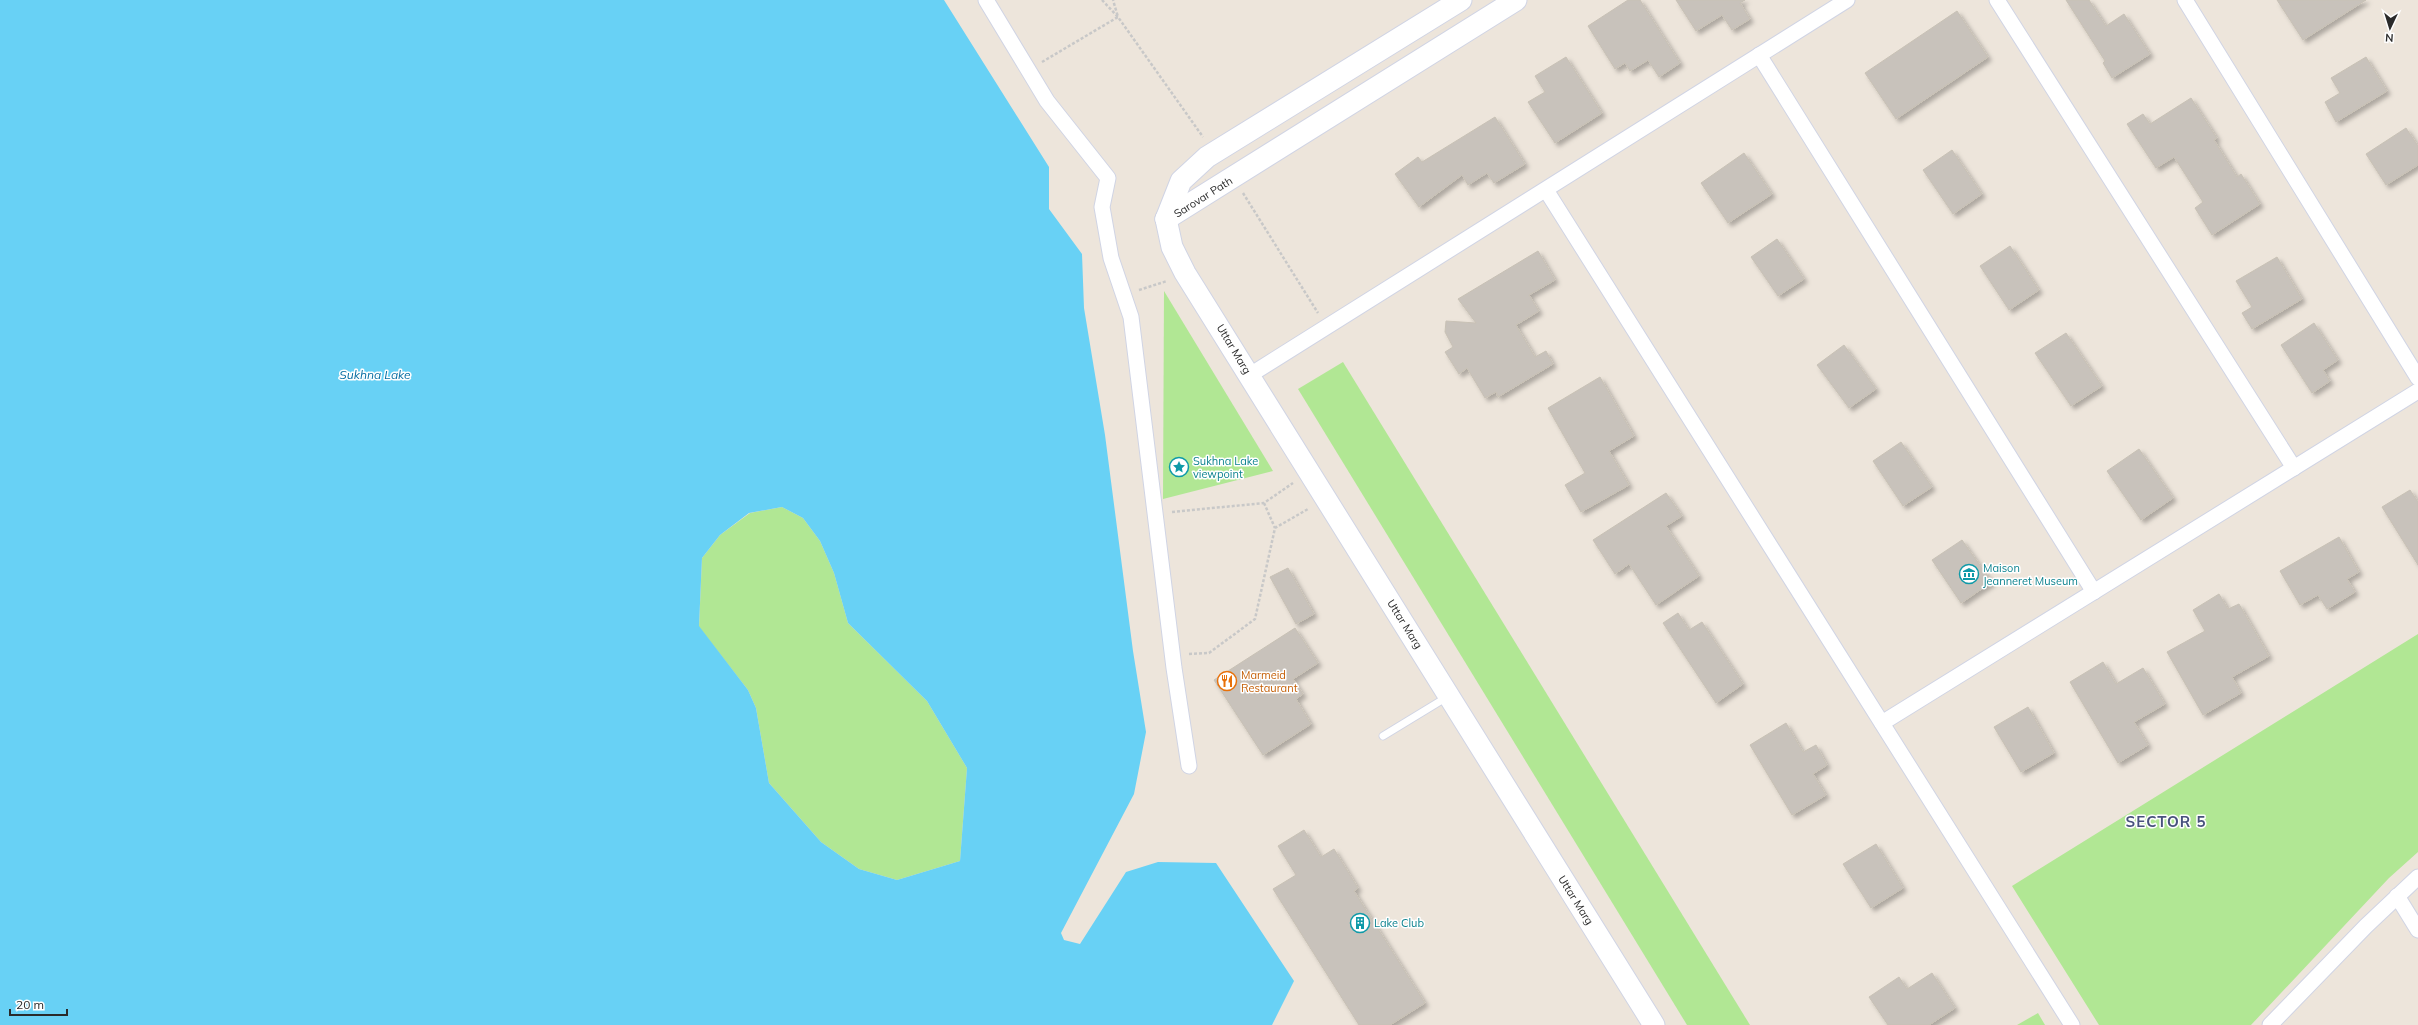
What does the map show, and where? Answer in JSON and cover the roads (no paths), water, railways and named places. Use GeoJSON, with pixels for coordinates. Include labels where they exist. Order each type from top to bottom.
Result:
{"type":"FeatureCollection","features":[{"type":"Feature","properties":{"kind":"main road","name":"Sarovar Path"},"geometry":{"type":"LineString","coordinates":[[1166,219],[1181,181],[1207,157],[1461,0]]}},
{"type":"Feature","properties":{"kind":"main road","name":"Sarovar Path"},"geometry":{"type":"LineString","coordinates":[[1166,219],[1516,0]]}},
{"type":"Feature","properties":{"kind":"main road","name":"Uttar Marg"},"geometry":{"type":"LineString","coordinates":[[1166,219],[1172,247],[1185,273],[1654,1025]]}},
{"type":"Feature","properties":{"kind":"street"},"geometry":{"type":"LineString","coordinates":[[986,0],[1047,102],[1108,178],[1102,207],[1111,258],[1131,317],[1173,654],[1189,766]]}},
{"type":"Feature","properties":{"kind":"street"},"geometry":{"type":"LineString","coordinates":[[1250,375],[1847,0]]}},
{"type":"Feature","properties":{"kind":"street"},"geometry":{"type":"LineString","coordinates":[[1997,0],[2294,468]]}},
{"type":"Feature","properties":{"kind":"street"},"geometry":{"type":"LineString","coordinates":[[2185,0],[2418,378]]}},
{"type":"Feature","properties":{"kind":"street"},"geometry":{"type":"LineString","coordinates":[[1759,55],[2094,592]]}},
{"type":"Feature","properties":{"kind":"street"},"geometry":{"type":"LineString","coordinates":[[1546,190],[2072,1025]]}},
{"type":"Feature","properties":{"kind":"street"},"geometry":{"type":"LineString","coordinates":[[1882,723],[2418,391]]}},
{"type":"Feature","properties":{"kind":"street"},"geometry":{"type":"LineString","coordinates":[[2270,1025],[2418,876]]}},
{"type":"Feature","properties":{"kind":"street"},"geometry":{"type":"LineString","coordinates":[[2398,896],[2418,930]]}},
{"type":"Feature","properties":{"kind":"lane"},"geometry":{"type":"LineString","coordinates":[[1383,736],[1449,695]]}},
{"type":"Feature","properties":{"kind":"water","name":"Sukhna Lake"},"geometry":{"type":"Polygon","coordinates":[[[0,0],[944,0],[1049,167],[1049,209],[1082,254],[1084,308],[1105,435],[1133,651],[1146,732],[1134,794],[1061,933],[1064,940],[1080,944],[1126,872],[1158,862],[1216,863],[1294,981],[1272,1025],[0,1025],[0,0]],[[782,507],[749,513],[720,535],[702,558],[699,626],[748,690],[756,708],[769,783],[821,842],[859,869],[897,880],[960,861],[967,768],[927,701],[848,623],[834,573],[820,541],[803,518],[782,507]]]}},
{"type":"Feature","properties":{"kind":"place","name":"Sukhna Lake viewpoint"},"geometry":{"type":"Point","coordinates":[1179,467]}},
{"type":"Feature","properties":{"kind":"place","name":"Maison Jeanneret Museum"},"geometry":{"type":"Point","coordinates":[1969,574]}},
{"type":"Feature","properties":{"kind":"place","name":"Marmeid Restaurant"},"geometry":{"type":"Point","coordinates":[1227,681]}},
{"type":"Feature","properties":{"kind":"place","name":"Lake Club"},"geometry":{"type":"Point","coordinates":[1360,923]}},
{"type":"Feature","properties":{"kind":"district","name":"SECTOR 5"},"geometry":{"type":"Point","coordinates":[2166,822]}}]}
